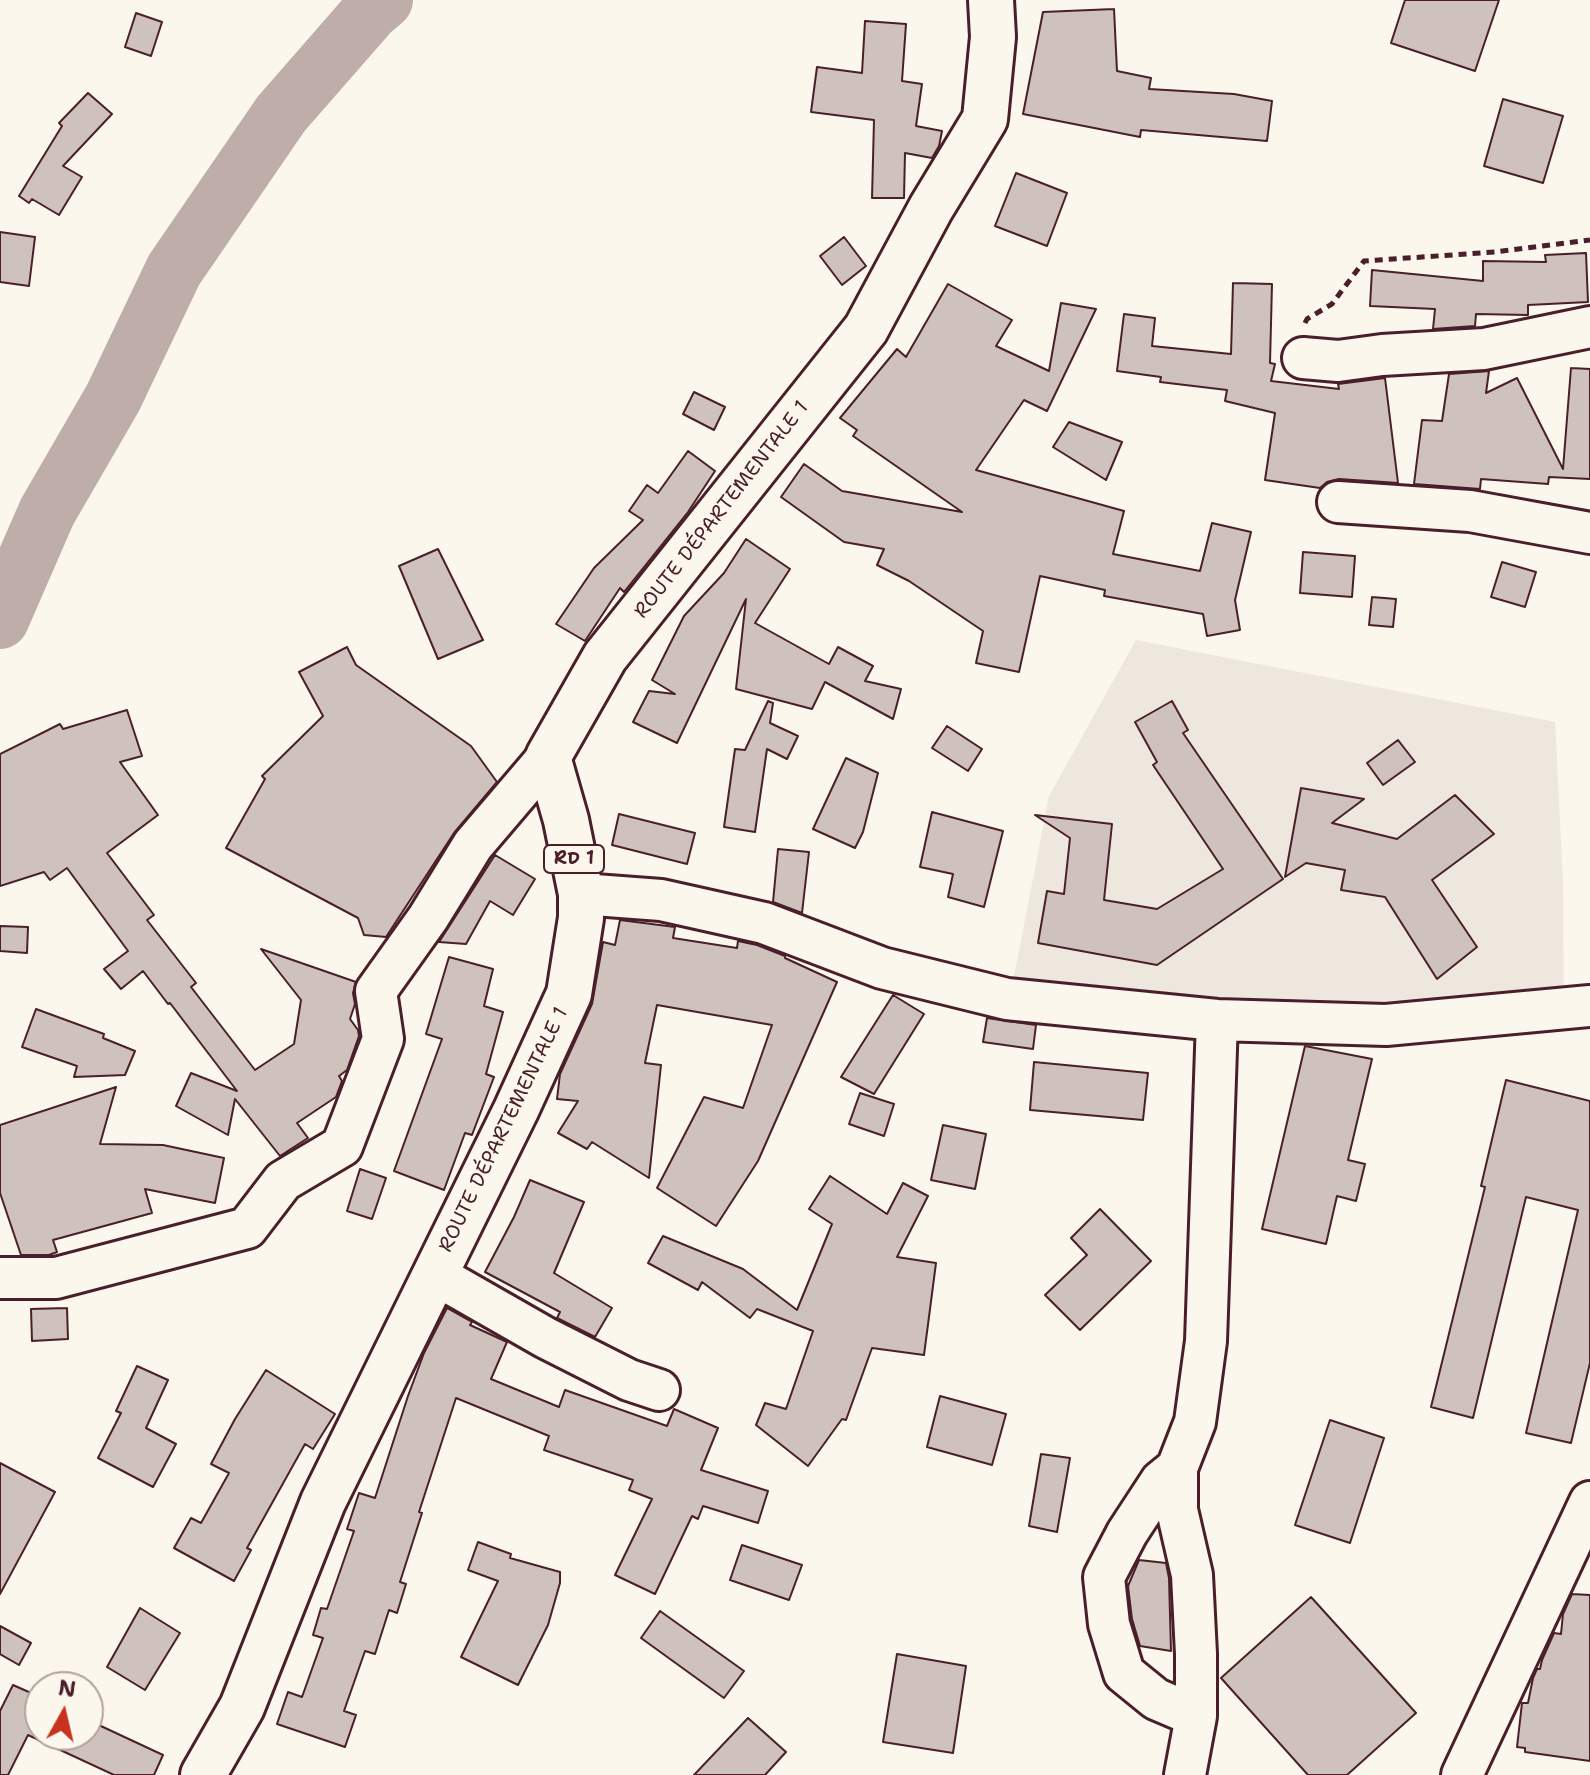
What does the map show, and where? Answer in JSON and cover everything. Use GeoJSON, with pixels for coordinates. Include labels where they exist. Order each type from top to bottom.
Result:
{"type":"FeatureCollection","features":[{"type":"Feature","properties":{"kind":"main road","name":"ROUTE DÉPARTEMENTALE 1"},"geometry":{"type":"LineString","coordinates":[[203,1775],[242,1707],[323,1502],[516,1110],[569,994],[581,918],[581,894],[566,820],[548,757],[605,657],[866,329],[931,208],[985,119],[993,37],[991,0]]}},
{"type":"Feature","properties":{"kind":"street"},"geometry":{"type":"LineString","coordinates":[[1303,358],[1338,361],[1484,349],[1590,327]]}},
{"type":"Feature","properties":{"kind":"street"},"geometry":{"type":"LineString","coordinates":[[1338,502],[1470,511],[1590,533]]}},
{"type":"Feature","properties":{"kind":"street"},"geometry":{"type":"LineString","coordinates":[[0,1278],[56,1278],[247,1228],[283,1181],[342,1146],[383,1039],[376,991],[428,918],[473,845],[548,757]]}},
{"type":"Feature","properties":{"kind":"street"},"geometry":{"type":"LineString","coordinates":[[581,894],[661,900],[764,923],[882,968],[1007,999],[1217,1020],[1386,1025],[1590,1006]]}},
{"type":"Feature","properties":{"kind":"street"},"geometry":{"type":"LineString","coordinates":[[1185,1775],[1196,1716],[1196,1654],[1192,1575],[1177,1510],[1177,1468],[1195,1422],[1206,1341],[1217,1020]]}},
{"type":"Feature","properties":{"kind":"street"},"geometry":{"type":"LineString","coordinates":[[434,1274],[546,1338],[629,1380],[659,1390]]}},
{"type":"Feature","properties":{"kind":"street"},"geometry":{"type":"LineString","coordinates":[[1177,1468],[1161,1481],[1127,1533],[1104,1577],[1109,1624],[1124,1673],[1156,1699],[1196,1716]]}},
{"type":"Feature","properties":{"kind":"street"},"geometry":{"type":"LineString","coordinates":[[1462,1775],[1590,1502]]}},
{"type":"Feature","properties":{"kind":"path"},"geometry":{"type":"LineString","coordinates":[[1303,358],[1297,337],[1307,319],[1332,304],[1364,261],[1495,252],[1590,240]]}},
{"type":"Feature","properties":{"kind":"shaded area"},"geometry":{"type":"Polygon","coordinates":[[[1136,640],[1555,722],[1563,883],[1564,1032],[1012,987],[1049,796],[1136,640]]]}},
{"type":"Feature","properties":{"kind":"building"},"geometry":{"type":"Polygon","coordinates":[[[1405,0],[1499,0],[1475,71],[1391,43],[1405,0]]]}},
{"type":"Feature","properties":{"kind":"building"},"geometry":{"type":"Polygon","coordinates":[[[1114,9],[1117,71],[1151,78],[1149,89],[1234,94],[1272,101],[1267,141],[1141,130],[1140,137],[1023,114],[1043,12],[1114,9]]]}},
{"type":"Feature","properties":{"kind":"building"},"geometry":{"type":"Polygon","coordinates":[[[136,13],[162,22],[151,56],[125,47],[136,13]]]}},
{"type":"Feature","properties":{"kind":"building"},"geometry":{"type":"Polygon","coordinates":[[[865,21],[906,24],[902,81],[922,84],[916,126],[942,131],[932,158],[905,153],[904,198],[872,198],[874,120],[811,112],[817,67],[862,73],[865,21]]]}},
{"type":"Feature","properties":{"kind":"building"},"geometry":{"type":"Polygon","coordinates":[[[88,93],[112,114],[63,166],[82,177],[59,215],[32,199],[29,203],[19,196],[62,126],[59,123],[88,93]]]}},
{"type":"Feature","properties":{"kind":"building"},"geometry":{"type":"Polygon","coordinates":[[[1503,99],[1563,116],[1543,183],[1484,166],[1503,99]]]}},
{"type":"Feature","properties":{"kind":"building"},"geometry":{"type":"Polygon","coordinates":[[[1016,173],[1067,193],[1047,246],[995,226],[1016,173]]]}},
{"type":"Feature","properties":{"kind":"building"},"geometry":{"type":"Polygon","coordinates":[[[0,232],[35,237],[29,286],[0,282],[0,232]]]}},
{"type":"Feature","properties":{"kind":"building"},"geometry":{"type":"Polygon","coordinates":[[[844,237],[866,266],[842,285],[820,256],[844,237]]]}},
{"type":"Feature","properties":{"kind":"building"},"geometry":{"type":"Polygon","coordinates":[[[1586,253],[1588,302],[1528,305],[1528,315],[1476,314],[1475,326],[1433,329],[1435,309],[1370,306],[1372,270],[1483,281],[1483,261],[1546,262],[1545,255],[1586,253]]]}},
{"type":"Feature","properties":{"kind":"building"},"geometry":{"type":"Polygon","coordinates":[[[1233,283],[1272,284],[1270,363],[1275,364],[1271,381],[1339,389],[1338,384],[1385,378],[1398,483],[1339,479],[1327,482],[1320,488],[1265,480],[1275,413],[1225,401],[1227,390],[1160,382],[1161,377],[1117,371],[1124,314],[1155,318],[1152,346],[1231,354],[1233,283]]]}},
{"type":"Feature","properties":{"kind":"building"},"geometry":{"type":"Polygon","coordinates":[[[948,284],[1012,320],[996,346],[1049,371],[1061,303],[1096,309],[1047,411],[1024,400],[976,470],[1124,511],[1113,554],[1200,571],[1212,523],[1251,532],[1235,600],[1240,630],[1207,636],[1203,614],[1104,596],[1105,590],[1040,576],[1019,672],[976,663],[983,631],[909,581],[877,565],[884,549],[844,542],[781,497],[804,464],[842,491],[962,512],[853,436],[857,430],[840,418],[897,349],[906,357],[948,284]]]}},
{"type":"Feature","properties":{"kind":"building"},"geometry":{"type":"Polygon","coordinates":[[[1571,368],[1590,369],[1590,479],[1549,477],[1548,484],[1481,479],[1480,489],[1414,484],[1422,420],[1442,421],[1449,374],[1489,371],[1486,393],[1517,378],[1563,469],[1571,368]]]}},
{"type":"Feature","properties":{"kind":"building"},"geometry":{"type":"Polygon","coordinates":[[[694,392],[725,407],[714,430],[683,414],[694,392]]]}},
{"type":"Feature","properties":{"kind":"building"},"geometry":{"type":"Polygon","coordinates":[[[1069,422],[1122,442],[1106,480],[1053,447],[1069,422]]]}},
{"type":"Feature","properties":{"kind":"building"},"geometry":{"type":"Polygon","coordinates":[[[688,451],[715,471],[688,512],[624,592],[620,588],[585,641],[556,624],[594,568],[643,520],[629,511],[647,485],[658,493],[688,451]]]}},
{"type":"Feature","properties":{"kind":"building"},"geometry":{"type":"Polygon","coordinates":[[[746,539],[790,569],[755,623],[829,664],[838,647],[873,666],[865,681],[901,689],[893,719],[825,682],[812,709],[736,689],[746,599],[677,743],[633,722],[649,691],[675,694],[652,680],[684,616],[724,573],[746,539]]]}},
{"type":"Feature","properties":{"kind":"building"},"geometry":{"type":"Polygon","coordinates":[[[438,549],[483,640],[438,659],[399,566],[438,549]]]}},
{"type":"Feature","properties":{"kind":"building"},"geometry":{"type":"Polygon","coordinates":[[[1303,552],[1355,556],[1352,597],[1300,593],[1303,552]]]}},
{"type":"Feature","properties":{"kind":"building"},"geometry":{"type":"Polygon","coordinates":[[[1502,562],[1536,572],[1525,607],[1491,597],[1502,562]]]}},
{"type":"Feature","properties":{"kind":"building"},"geometry":{"type":"Polygon","coordinates":[[[1372,597],[1396,599],[1393,627],[1369,625],[1372,597]]]}},
{"type":"Feature","properties":{"kind":"building"},"geometry":{"type":"Polygon","coordinates":[[[347,647],[356,665],[471,746],[497,782],[454,833],[386,937],[364,935],[358,918],[226,848],[265,779],[262,776],[323,716],[299,672],[347,647]]]}},
{"type":"Feature","properties":{"kind":"building"},"geometry":{"type":"Polygon","coordinates":[[[768,701],[773,703],[770,723],[798,736],[787,759],[767,749],[755,832],[724,827],[735,749],[745,750],[768,701]]]}},
{"type":"Feature","properties":{"kind":"building"},"geometry":{"type":"Polygon","coordinates":[[[1172,701],[1188,730],[1183,733],[1283,879],[1157,965],[1038,943],[1047,891],[1064,894],[1070,838],[1035,815],[1112,824],[1104,900],[1157,909],[1223,869],[1153,765],[1157,762],[1135,722],[1172,701]]]}},
{"type":"Feature","properties":{"kind":"building"},"geometry":{"type":"Polygon","coordinates":[[[127,710],[142,756],[120,762],[158,815],[107,853],[154,915],[147,920],[196,983],[191,987],[255,1070],[294,1044],[301,1000],[261,949],[356,982],[353,993],[355,1004],[350,1019],[359,1036],[347,1070],[339,1076],[342,1081],[336,1097],[297,1123],[308,1138],[280,1156],[235,1099],[228,1135],[176,1106],[191,1073],[237,1091],[143,971],[121,989],[104,969],[128,951],[67,868],[50,880],[44,872],[0,886],[0,754],[60,724],[63,729],[127,710]]]}},
{"type":"Feature","properties":{"kind":"building"},"geometry":{"type":"Polygon","coordinates":[[[947,726],[982,749],[968,771],[932,748],[947,726]]]}},
{"type":"Feature","properties":{"kind":"building"},"geometry":{"type":"Polygon","coordinates":[[[1398,740],[1415,762],[1383,785],[1367,763],[1398,740]]]}},
{"type":"Feature","properties":{"kind":"building"},"geometry":{"type":"Polygon","coordinates":[[[846,758],[878,773],[863,832],[855,848],[813,829],[846,758]]]}},
{"type":"Feature","properties":{"kind":"building"},"geometry":{"type":"Polygon","coordinates":[[[1301,788],[1364,799],[1332,823],[1397,839],[1455,795],[1494,834],[1432,880],[1477,947],[1437,979],[1385,897],[1341,890],[1345,870],[1306,863],[1285,877],[1301,788]]]}},
{"type":"Feature","properties":{"kind":"building"},"geometry":{"type":"Polygon","coordinates":[[[932,812],[1003,831],[984,907],[948,897],[953,874],[920,867],[932,812]]]}},
{"type":"Feature","properties":{"kind":"building"},"geometry":{"type":"Polygon","coordinates":[[[619,814],[695,833],[687,864],[612,845],[619,814]]]}},
{"type":"Feature","properties":{"kind":"building"},"geometry":{"type":"Polygon","coordinates":[[[778,849],[809,852],[802,913],[773,902],[778,849]]]}},
{"type":"Feature","properties":{"kind":"building"},"geometry":{"type":"Polygon","coordinates":[[[495,855],[535,879],[513,915],[490,901],[466,944],[439,942],[495,855]]]}},
{"type":"Feature","properties":{"kind":"building"},"geometry":{"type":"Polygon","coordinates":[[[620,920],[675,927],[673,938],[737,948],[738,941],[757,945],[837,982],[758,1161],[716,1226],[657,1188],[704,1097],[743,1108],[772,1025],[657,1005],[645,1063],[661,1065],[649,1178],[592,1142],[587,1149],[558,1133],[578,1101],[557,1099],[560,1074],[592,1004],[603,942],[615,945],[620,920]]]}},
{"type":"Feature","properties":{"kind":"building"},"geometry":{"type":"Polygon","coordinates":[[[0,926],[28,927],[27,953],[0,951],[0,926]]]}},
{"type":"Feature","properties":{"kind":"building"},"geometry":{"type":"Polygon","coordinates":[[[449,957],[493,969],[484,1006],[503,1012],[486,1074],[494,1077],[472,1135],[465,1133],[444,1190],[394,1171],[442,1039],[426,1034],[449,957]]]}},
{"type":"Feature","properties":{"kind":"building"},"geometry":{"type":"Polygon","coordinates":[[[893,995],[924,1014],[874,1094],[841,1077],[893,995]]]}},
{"type":"Feature","properties":{"kind":"building"},"geometry":{"type":"Polygon","coordinates":[[[36,1009],[104,1034],[103,1038],[135,1051],[125,1075],[74,1077],[77,1066],[22,1047],[36,1009]]]}},
{"type":"Feature","properties":{"kind":"building"},"geometry":{"type":"Polygon","coordinates":[[[987,1018],[1036,1025],[1033,1049],[983,1042],[987,1018]]]}},
{"type":"Feature","properties":{"kind":"building"},"geometry":{"type":"Polygon","coordinates":[[[1305,1046],[1372,1059],[1348,1160],[1365,1164],[1356,1201],[1337,1196],[1326,1244],[1262,1229],[1305,1046]]]}},
{"type":"Feature","properties":{"kind":"building"},"geometry":{"type":"Polygon","coordinates":[[[1034,1062],[1148,1073],[1143,1120],[1030,1110],[1034,1062]]]}},
{"type":"Feature","properties":{"kind":"building"},"geometry":{"type":"Polygon","coordinates":[[[1506,1080],[1590,1101],[1590,1363],[1571,1443],[1526,1433],[1578,1210],[1526,1197],[1473,1418],[1431,1407],[1485,1187],[1481,1186],[1506,1080]]]}},
{"type":"Feature","properties":{"kind":"building"},"geometry":{"type":"Polygon","coordinates":[[[116,1087],[100,1144],[163,1145],[224,1158],[215,1203],[145,1189],[152,1213],[53,1240],[57,1252],[49,1255],[21,1255],[0,1193],[0,1125],[116,1087]]]}},
{"type":"Feature","properties":{"kind":"building"},"geometry":{"type":"Polygon","coordinates":[[[860,1093],[894,1104],[884,1136],[849,1124],[860,1093]]]}},
{"type":"Feature","properties":{"kind":"building"},"geometry":{"type":"Polygon","coordinates":[[[943,1125],[986,1134],[975,1189],[931,1180],[943,1125]]]}},
{"type":"Feature","properties":{"kind":"building"},"geometry":{"type":"Polygon","coordinates":[[[360,1169],[386,1178],[372,1219],[347,1211],[360,1169]]]}},
{"type":"Feature","properties":{"kind":"building"},"geometry":{"type":"Polygon","coordinates":[[[830,1176],[887,1214],[903,1183],[928,1196],[897,1257],[936,1263],[924,1355],[872,1348],[846,1420],[842,1419],[808,1466],[756,1425],[765,1403],[786,1409],[813,1331],[757,1309],[750,1318],[702,1282],[698,1290],[648,1263],[663,1236],[743,1269],[797,1310],[832,1224],[809,1209],[830,1176]]]}},
{"type":"Feature","properties":{"kind":"building"},"geometry":{"type":"Polygon","coordinates":[[[530,1180],[584,1202],[554,1273],[612,1308],[595,1337],[557,1318],[560,1312],[485,1272],[530,1180]]]}},
{"type":"Feature","properties":{"kind":"building"},"geometry":{"type":"Polygon","coordinates":[[[1100,1209],[1151,1261],[1080,1330],[1045,1295],[1087,1255],[1071,1238],[1100,1209]]]}},
{"type":"Feature","properties":{"kind":"building"},"geometry":{"type":"Polygon","coordinates":[[[67,1308],[68,1339],[32,1341],[31,1309],[67,1308]]]}},
{"type":"Feature","properties":{"kind":"building"},"geometry":{"type":"Polygon","coordinates":[[[447,1308],[472,1322],[470,1325],[507,1342],[491,1379],[559,1407],[565,1390],[667,1426],[674,1409],[718,1428],[701,1470],[768,1491],[758,1523],[703,1506],[698,1519],[692,1516],[655,1594],[615,1575],[652,1499],[629,1490],[633,1480],[544,1450],[549,1436],[456,1398],[419,1512],[422,1513],[400,1582],[406,1584],[397,1613],[389,1610],[375,1654],[365,1651],[344,1711],[356,1715],[345,1747],[277,1724],[288,1692],[302,1697],[323,1638],[313,1635],[321,1608],[327,1609],[354,1531],[347,1529],[359,1493],[375,1498],[424,1353],[447,1308]]]}},
{"type":"Feature","properties":{"kind":"building"},"geometry":{"type":"Polygon","coordinates":[[[137,1366],[168,1380],[146,1428],[176,1444],[153,1487],[98,1458],[121,1413],[116,1411],[137,1366]]]}},
{"type":"Feature","properties":{"kind":"building"},"geometry":{"type":"Polygon","coordinates":[[[266,1370],[335,1414],[313,1449],[305,1444],[247,1548],[251,1550],[234,1581],[174,1548],[191,1518],[201,1523],[229,1473],[211,1464],[266,1370]]]}},
{"type":"Feature","properties":{"kind":"building"},"geometry":{"type":"Polygon","coordinates":[[[940,1396],[1006,1414],[992,1465],[927,1447],[940,1396]]]}},
{"type":"Feature","properties":{"kind":"building"},"geometry":{"type":"Polygon","coordinates":[[[1330,1420],[1384,1438],[1350,1543],[1295,1525],[1330,1420]]]}},
{"type":"Feature","properties":{"kind":"building"},"geometry":{"type":"Polygon","coordinates":[[[1041,1454],[1070,1458],[1057,1532],[1029,1526],[1041,1454]]]}},
{"type":"Feature","properties":{"kind":"building"},"geometry":{"type":"Polygon","coordinates":[[[0,1463],[55,1492],[0,1594],[0,1463]]]}},
{"type":"Feature","properties":{"kind":"building"},"geometry":{"type":"Polygon","coordinates":[[[478,1542],[511,1554],[510,1558],[560,1572],[560,1583],[548,1625],[518,1685],[461,1657],[498,1581],[468,1570],[478,1542]]]}},
{"type":"Feature","properties":{"kind":"building"},"geometry":{"type":"Polygon","coordinates":[[[742,1545],[802,1565],[789,1600],[730,1580],[742,1545]]]}},
{"type":"Feature","properties":{"kind":"building"},"geometry":{"type":"Polygon","coordinates":[[[1139,1560],[1166,1563],[1171,1651],[1140,1646],[1132,1619],[1128,1586],[1139,1560]]]}},
{"type":"Feature","properties":{"kind":"building"},"geometry":{"type":"Polygon","coordinates":[[[1572,1594],[1590,1595],[1590,1761],[1525,1752],[1525,1748],[1517,1747],[1522,1703],[1528,1703],[1533,1678],[1540,1669],[1554,1633],[1561,1634],[1563,1614],[1572,1594]]]}},
{"type":"Feature","properties":{"kind":"building"},"geometry":{"type":"Polygon","coordinates":[[[1311,1597],[1416,1713],[1347,1775],[1308,1775],[1221,1678],[1311,1597]]]}},
{"type":"Feature","properties":{"kind":"building"},"geometry":{"type":"Polygon","coordinates":[[[140,1608],[180,1633],[145,1690],[107,1667],[140,1608]]]}},
{"type":"Feature","properties":{"kind":"building"},"geometry":{"type":"Polygon","coordinates":[[[660,1611],[744,1671],[724,1698],[641,1638],[660,1611]]]}},
{"type":"Feature","properties":{"kind":"building"},"geometry":{"type":"Polygon","coordinates":[[[0,1626],[31,1643],[19,1665],[0,1654],[0,1626]]]}},
{"type":"Feature","properties":{"kind":"building"},"geometry":{"type":"Polygon","coordinates":[[[897,1654],[966,1666],[953,1753],[883,1742],[897,1654]]]}},
{"type":"Feature","properties":{"kind":"building"},"geometry":{"type":"Polygon","coordinates":[[[13,1685],[24,1690],[24,1743],[8,1775],[0,1775],[0,1711],[13,1685]]]}},
{"type":"Feature","properties":{"kind":"building"},"geometry":{"type":"Polygon","coordinates":[[[748,1718],[786,1752],[765,1775],[694,1775],[748,1718]]]}},
{"type":"Feature","properties":{"kind":"building"},"geometry":{"type":"Polygon","coordinates":[[[104,1727],[163,1755],[154,1775],[114,1775],[62,1751],[104,1751],[104,1727]]]}},
{"type":"Feature","properties":{"kind":"waterway"},"geometry":{"type":"LineString","coordinates":[[0,620],[47,512],[113,398],[174,270],[281,114],[384,0]]}}]}
